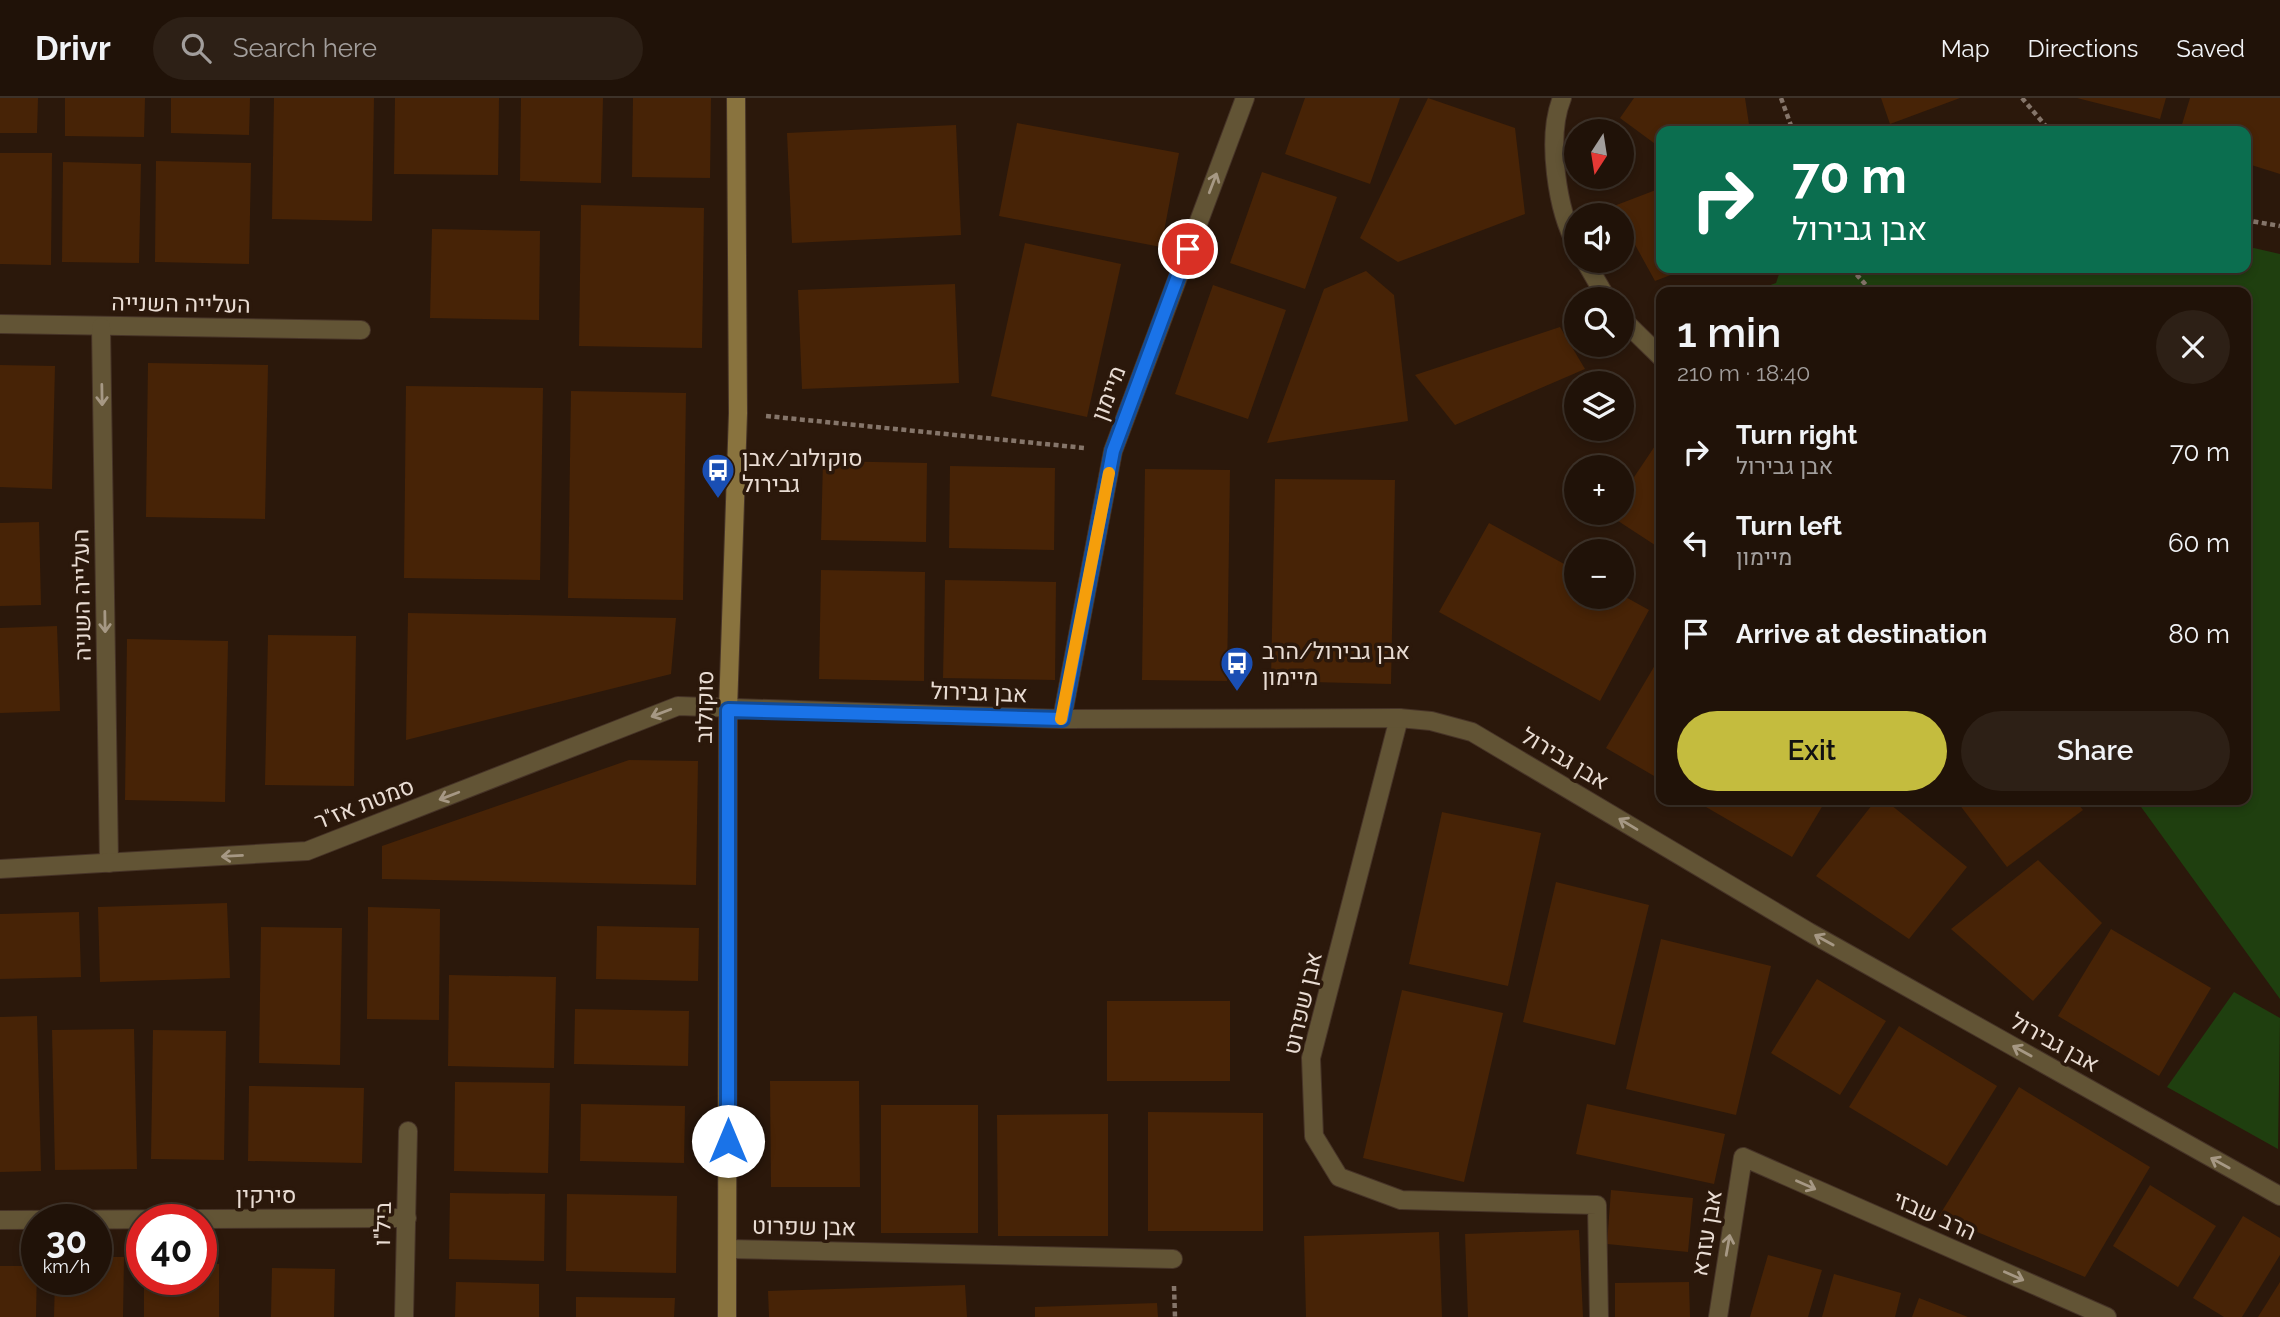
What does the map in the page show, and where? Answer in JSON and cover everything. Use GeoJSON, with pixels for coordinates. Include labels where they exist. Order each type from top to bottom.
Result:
{"type":"FeatureCollection","features":[{"type":"Feature","properties":{"kind":"street","name":"סוקולוב"},"geometry":{"type":"LineString","coordinates":[[727,1317],[728,710],[738,413],[736,98]]}},
{"type":"Feature","properties":{"kind":"street","name":"מיימון"},"geometry":{"type":"LineString","coordinates":[[1062,719],[1113,451],[1245,98]]}},
{"type":"Feature","properties":{"kind":"street"},"geometry":{"type":"LineString","coordinates":[[1562,98],[1554,164],[1564,208]]}},
{"type":"Feature","properties":{"kind":"street","name":"העלייה השנייה"},"geometry":{"type":"LineString","coordinates":[[0,324],[361,330]]}},
{"type":"Feature","properties":{"kind":"street","name":"העלייה השניה"},"geometry":{"type":"LineString","coordinates":[[101,327],[109,863]]}},
{"type":"Feature","properties":{"kind":"street"},"geometry":{"type":"LineString","coordinates":[[1634,331],[1656,352]]}},
{"type":"Feature","properties":{"kind":"street","name":"סמטת אז\"ר"},"geometry":{"type":"LineString","coordinates":[[0,870],[307,852],[678,706],[728,710]]}},
{"type":"Feature","properties":{"kind":"street","name":"אבן גבירול"},"geometry":{"type":"LineString","coordinates":[[728,710],[1062,719],[1399,718],[1431,721],[1472,732],[1809,932],[2280,1196]]}},
{"type":"Feature","properties":{"kind":"street","name":"אבן שפרוט"},"geometry":{"type":"LineString","coordinates":[[1399,718],[1311,1058],[1314,1136],[1339,1177],[1401,1200],[1597,1205],[1599,1317]]}},
{"type":"Feature","properties":{"kind":"street","name":"ביל\"ו"},"geometry":{"type":"LineString","coordinates":[[404,1317],[408,1131]]}},
{"type":"Feature","properties":{"kind":"street","name":"אבן עזרא"},"geometry":{"type":"LineString","coordinates":[[1718,1317],[1744,1157]]}},
{"type":"Feature","properties":{"kind":"street","name":"הרב שבזי"},"geometry":{"type":"LineString","coordinates":[[1744,1157],[2107,1317]]}},
{"type":"Feature","properties":{"kind":"street","name":"סירקין"},"geometry":{"type":"LineString","coordinates":[[0,1220],[407,1218]]}},
{"type":"Feature","properties":{"kind":"street","name":"אבן שפרוט"},"geometry":{"type":"LineString","coordinates":[[728,1249],[1173,1259]]}},
{"type":"Feature","properties":{"kind":"path"},"geometry":{"type":"LineString","coordinates":[[1781,98],[1791,126]]}},
{"type":"Feature","properties":{"kind":"path"},"geometry":{"type":"LineString","coordinates":[[2022,98],[2046,126]]}},
{"type":"Feature","properties":{"kind":"path"},"geometry":{"type":"LineString","coordinates":[[2251,221],[2280,226]]}},
{"type":"Feature","properties":{"kind":"path"},"geometry":{"type":"LineString","coordinates":[[1855,273],[1868,287]]}},
{"type":"Feature","properties":{"kind":"path"},"geometry":{"type":"LineString","coordinates":[[738,413],[1113,451]]}},
{"type":"Feature","properties":{"kind":"green space"},"geometry":{"type":"Polygon","coordinates":[[[2251,247],[2280,254],[2280,999],[2140,805],[2251,805],[2251,287],[1765,287],[1776,283],[1779,273],[2251,273],[2251,247]]]}},
{"type":"Feature","properties":{"kind":"green space"},"geometry":{"type":"Polygon","coordinates":[[[2234,992],[2280,1018],[2278,1149],[2167,1087],[2234,992]]]}},
{"type":"Feature","properties":{"kind":"building"},"geometry":{"type":"Polygon","coordinates":[[[0,98],[38,98],[37,133],[0,133],[0,98]]]}},
{"type":"Feature","properties":{"kind":"building"},"geometry":{"type":"Polygon","coordinates":[[[65,98],[145,98],[144,137],[65,136],[65,98]]]}},
{"type":"Feature","properties":{"kind":"building"},"geometry":{"type":"Polygon","coordinates":[[[171,98],[250,98],[249,135],[171,133],[171,98]]]}},
{"type":"Feature","properties":{"kind":"building"},"geometry":{"type":"Polygon","coordinates":[[[274,98],[374,98],[372,221],[272,219],[274,98]]]}},
{"type":"Feature","properties":{"kind":"building"},"geometry":{"type":"Polygon","coordinates":[[[395,98],[499,98],[498,175],[394,174],[395,98]]]}},
{"type":"Feature","properties":{"kind":"building"},"geometry":{"type":"Polygon","coordinates":[[[521,98],[603,98],[601,183],[520,181],[521,98]]]}},
{"type":"Feature","properties":{"kind":"building"},"geometry":{"type":"Polygon","coordinates":[[[633,98],[711,98],[710,178],[632,177],[633,98]]]}},
{"type":"Feature","properties":{"kind":"building"},"geometry":{"type":"Polygon","coordinates":[[[1305,98],[1400,98],[1370,184],[1285,154],[1305,98]]]}},
{"type":"Feature","properties":{"kind":"building"},"geometry":{"type":"Polygon","coordinates":[[[1428,98],[1515,128],[1525,214],[1398,262],[1360,238],[1428,98]]]}},
{"type":"Feature","properties":{"kind":"building"},"geometry":{"type":"Polygon","coordinates":[[[1634,98],[1745,98],[1749,126],[1656,126],[1656,145],[1634,128],[1634,119],[1621,119],[1634,98]]]}},
{"type":"Feature","properties":{"kind":"building"},"geometry":{"type":"Polygon","coordinates":[[[1881,98],[1960,98],[1890,124],[1881,98]]]}},
{"type":"Feature","properties":{"kind":"building"},"geometry":{"type":"Polygon","coordinates":[[[2077,98],[2166,98],[2160,119],[2077,98]]]}},
{"type":"Feature","properties":{"kind":"building"},"geometry":{"type":"Polygon","coordinates":[[[2190,98],[2280,98],[2280,174],[2251,165],[2251,126],[2182,126],[2190,98]]]}},
{"type":"Feature","properties":{"kind":"building"},"geometry":{"type":"Polygon","coordinates":[[[1017,123],[1179,153],[1161,247],[999,216],[1017,123]]]}},
{"type":"Feature","properties":{"kind":"building"},"geometry":{"type":"Polygon","coordinates":[[[956,125],[961,235],[792,243],[787,133],[956,125]]]}},
{"type":"Feature","properties":{"kind":"building"},"geometry":{"type":"Polygon","coordinates":[[[0,153],[52,153],[51,265],[0,264],[0,153]]]}},
{"type":"Feature","properties":{"kind":"building"},"geometry":{"type":"Polygon","coordinates":[[[156,161],[251,163],[249,264],[155,262],[156,161]]]}},
{"type":"Feature","properties":{"kind":"building"},"geometry":{"type":"Polygon","coordinates":[[[63,162],[141,164],[139,263],[62,262],[63,162]]]}},
{"type":"Feature","properties":{"kind":"building"},"geometry":{"type":"Polygon","coordinates":[[[1262,172],[1337,197],[1305,289],[1230,263],[1262,172]]]}},
{"type":"Feature","properties":{"kind":"building"},"geometry":{"type":"Polygon","coordinates":[[[1656,190],[1656,273],[1676,273],[1655,281],[1634,243],[1634,203],[1622,203],[1656,190]]]}},
{"type":"Feature","properties":{"kind":"building"},"geometry":{"type":"Polygon","coordinates":[[[581,205],[704,208],[702,348],[579,346],[581,205]]]}},
{"type":"Feature","properties":{"kind":"building"},"geometry":{"type":"Polygon","coordinates":[[[432,229],[540,231],[539,320],[430,318],[432,229]]]}},
{"type":"Feature","properties":{"kind":"building"},"geometry":{"type":"Polygon","coordinates":[[[1025,243],[1121,264],[1087,417],[991,396],[1025,243]]]}},
{"type":"Feature","properties":{"kind":"building"},"geometry":{"type":"Polygon","coordinates":[[[1366,271],[1394,295],[1408,421],[1267,443],[1324,289],[1366,271]]]}},
{"type":"Feature","properties":{"kind":"building"},"geometry":{"type":"Polygon","coordinates":[[[955,284],[959,383],[802,389],[798,290],[955,284]]]}},
{"type":"Feature","properties":{"kind":"building"},"geometry":{"type":"Polygon","coordinates":[[[1213,285],[1286,310],[1248,419],[1175,394],[1213,285]]]}},
{"type":"Feature","properties":{"kind":"building"},"geometry":{"type":"Polygon","coordinates":[[[1560,327],[1564,334],[1564,357],[1578,357],[1585,369],[1564,371],[1564,378],[1455,425],[1415,375],[1560,327]]]}},
{"type":"Feature","properties":{"kind":"building"},"geometry":{"type":"Polygon","coordinates":[[[148,363],[268,365],[265,519],[146,517],[148,363]]]}},
{"type":"Feature","properties":{"kind":"building"},"geometry":{"type":"Polygon","coordinates":[[[0,365],[55,366],[52,489],[0,487],[0,365]]]}},
{"type":"Feature","properties":{"kind":"building"},"geometry":{"type":"Polygon","coordinates":[[[406,386],[543,388],[540,580],[404,578],[406,386]]]}},
{"type":"Feature","properties":{"kind":"building"},"geometry":{"type":"Polygon","coordinates":[[[571,391],[686,393],[683,600],[568,598],[571,391]]]}},
{"type":"Feature","properties":{"kind":"building"},"geometry":{"type":"Polygon","coordinates":[[[1656,444],[1656,546],[1624,525],[1634,525],[1634,477],[1656,444]]]}},
{"type":"Feature","properties":{"kind":"building"},"geometry":{"type":"Polygon","coordinates":[[[823,461],[927,463],[926,542],[821,540],[823,461]]]}},
{"type":"Feature","properties":{"kind":"building"},"geometry":{"type":"Polygon","coordinates":[[[950,466],[1055,468],[1054,550],[949,548],[950,466]]]}},
{"type":"Feature","properties":{"kind":"building"},"geometry":{"type":"Polygon","coordinates":[[[1145,469],[1230,470],[1227,681],[1142,680],[1145,469]]]}},
{"type":"Feature","properties":{"kind":"building"},"geometry":{"type":"Polygon","coordinates":[[[1275,479],[1395,480],[1391,684],[1271,681],[1275,479]]]}},
{"type":"Feature","properties":{"kind":"building"},"geometry":{"type":"Polygon","coordinates":[[[39,522],[41,605],[0,606],[0,523],[39,522]]]}},
{"type":"Feature","properties":{"kind":"building"},"geometry":{"type":"Polygon","coordinates":[[[1489,523],[1564,564],[1564,609],[1634,609],[1634,602],[1649,610],[1600,701],[1439,612],[1489,523]]]}},
{"type":"Feature","properties":{"kind":"building"},"geometry":{"type":"Polygon","coordinates":[[[821,570],[925,572],[924,681],[819,679],[821,570]]]}},
{"type":"Feature","properties":{"kind":"building"},"geometry":{"type":"Polygon","coordinates":[[[945,580],[1056,582],[1055,680],[943,678],[945,580]]]}},
{"type":"Feature","properties":{"kind":"building"},"geometry":{"type":"Polygon","coordinates":[[[408,613],[676,618],[671,674],[406,740],[408,613]]]}},
{"type":"Feature","properties":{"kind":"building"},"geometry":{"type":"Polygon","coordinates":[[[57,626],[60,711],[0,713],[0,628],[57,626]]]}},
{"type":"Feature","properties":{"kind":"building"},"geometry":{"type":"Polygon","coordinates":[[[268,635],[356,636],[354,786],[265,785],[268,635]]]}},
{"type":"Feature","properties":{"kind":"building"},"geometry":{"type":"Polygon","coordinates":[[[127,639],[228,641],[225,802],[125,800],[127,639]]]}},
{"type":"Feature","properties":{"kind":"building"},"geometry":{"type":"Polygon","coordinates":[[[1656,663],[1656,777],[1606,748],[1656,663]]]}},
{"type":"Feature","properties":{"kind":"building"},"geometry":{"type":"Polygon","coordinates":[[[629,760],[698,761],[696,885],[382,879],[382,846],[629,760]]]}},
{"type":"Feature","properties":{"kind":"building"},"geometry":{"type":"Polygon","coordinates":[[[1703,805],[1823,805],[1792,857],[1703,805]]]}},
{"type":"Feature","properties":{"kind":"building"},"geometry":{"type":"Polygon","coordinates":[[[1872,805],[1891,805],[1967,867],[1909,939],[1816,876],[1872,805]]]}},
{"type":"Feature","properties":{"kind":"building"},"geometry":{"type":"Polygon","coordinates":[[[1960,805],[2079,805],[2083,810],[2007,867],[1960,805]]]}},
{"type":"Feature","properties":{"kind":"building"},"geometry":{"type":"Polygon","coordinates":[[[1442,812],[1541,833],[1508,986],[1409,964],[1442,812]]]}},
{"type":"Feature","properties":{"kind":"building"},"geometry":{"type":"Polygon","coordinates":[[[2038,860],[2102,923],[2033,1001],[1951,929],[2038,860]]]}},
{"type":"Feature","properties":{"kind":"building"},"geometry":{"type":"Polygon","coordinates":[[[1556,882],[1649,905],[1615,1045],[1523,1022],[1556,882]]]}},
{"type":"Feature","properties":{"kind":"building"},"geometry":{"type":"Polygon","coordinates":[[[227,903],[230,978],[100,982],[98,907],[227,903]]]}},
{"type":"Feature","properties":{"kind":"building"},"geometry":{"type":"Polygon","coordinates":[[[368,907],[440,909],[439,1020],[367,1019],[368,907]]]}},
{"type":"Feature","properties":{"kind":"building"},"geometry":{"type":"Polygon","coordinates":[[[79,912],[81,977],[0,979],[0,914],[79,912]]]}},
{"type":"Feature","properties":{"kind":"building"},"geometry":{"type":"Polygon","coordinates":[[[597,926],[699,928],[698,981],[596,979],[597,926]]]}},
{"type":"Feature","properties":{"kind":"building"},"geometry":{"type":"Polygon","coordinates":[[[261,927],[342,928],[340,1065],[259,1063],[261,927]]]}},
{"type":"Feature","properties":{"kind":"building"},"geometry":{"type":"Polygon","coordinates":[[[2111,929],[2211,988],[2159,1076],[2058,1016],[2111,929]]]}},
{"type":"Feature","properties":{"kind":"building"},"geometry":{"type":"Polygon","coordinates":[[[1661,939],[1771,966],[1736,1115],[1626,1089],[1661,939]]]}},
{"type":"Feature","properties":{"kind":"building"},"geometry":{"type":"Polygon","coordinates":[[[449,975],[556,977],[554,1068],[448,1066],[449,975]]]}},
{"type":"Feature","properties":{"kind":"building"},"geometry":{"type":"Polygon","coordinates":[[[1817,979],[1886,1021],[1840,1095],[1771,1053],[1817,979]]]}},
{"type":"Feature","properties":{"kind":"building"},"geometry":{"type":"Polygon","coordinates":[[[1402,990],[1503,1013],[1464,1182],[1363,1158],[1402,990]]]}},
{"type":"Feature","properties":{"kind":"building"},"geometry":{"type":"Polygon","coordinates":[[[1107,1001],[1230,1001],[1230,1081],[1107,1081],[1107,1001]]]}},
{"type":"Feature","properties":{"kind":"building"},"geometry":{"type":"Polygon","coordinates":[[[575,1009],[689,1011],[688,1066],[574,1064],[575,1009]]]}},
{"type":"Feature","properties":{"kind":"building"},"geometry":{"type":"Polygon","coordinates":[[[37,1016],[41,1171],[0,1172],[0,1017],[37,1016]]]}},
{"type":"Feature","properties":{"kind":"building"},"geometry":{"type":"Polygon","coordinates":[[[1899,1026],[1997,1086],[1947,1166],[1849,1107],[1899,1026]]]}},
{"type":"Feature","properties":{"kind":"building"},"geometry":{"type":"Polygon","coordinates":[[[134,1029],[137,1169],[55,1170],[52,1030],[134,1029]]]}},
{"type":"Feature","properties":{"kind":"building"},"geometry":{"type":"Polygon","coordinates":[[[153,1030],[226,1031],[224,1160],[151,1159],[153,1030]]]}},
{"type":"Feature","properties":{"kind":"building"},"geometry":{"type":"Polygon","coordinates":[[[770,1081],[859,1081],[860,1187],[771,1187],[770,1081]]]}},
{"type":"Feature","properties":{"kind":"building"},"geometry":{"type":"Polygon","coordinates":[[[455,1082],[550,1083],[548,1173],[454,1171],[455,1082]]]}},
{"type":"Feature","properties":{"kind":"building"},"geometry":{"type":"Polygon","coordinates":[[[249,1086],[364,1088],[362,1163],[248,1161],[249,1086]]]}},
{"type":"Feature","properties":{"kind":"building"},"geometry":{"type":"Polygon","coordinates":[[[2019,1087],[2150,1167],[2085,1277],[1939,1216],[2019,1087]]]}},
{"type":"Feature","properties":{"kind":"building"},"geometry":{"type":"Polygon","coordinates":[[[581,1104],[685,1106],[684,1163],[580,1161],[581,1104]]]}},
{"type":"Feature","properties":{"kind":"building"},"geometry":{"type":"Polygon","coordinates":[[[1587,1104],[1725,1134],[1714,1184],[1576,1154],[1587,1104]]]}},
{"type":"Feature","properties":{"kind":"building"},"geometry":{"type":"Polygon","coordinates":[[[881,1105],[978,1105],[978,1233],[881,1233],[881,1105]]]}},
{"type":"Feature","properties":{"kind":"building"},"geometry":{"type":"Polygon","coordinates":[[[1148,1112],[1263,1113],[1263,1231],[1148,1231],[1148,1112]]]}},
{"type":"Feature","properties":{"kind":"building"},"geometry":{"type":"Polygon","coordinates":[[[1108,1114],[1108,1236],[998,1236],[997,1115],[1108,1114]]]}},
{"type":"Feature","properties":{"kind":"building"},"geometry":{"type":"Polygon","coordinates":[[[2150,1185],[2216,1226],[2178,1287],[2113,1246],[2150,1185]]]}},
{"type":"Feature","properties":{"kind":"building"},"geometry":{"type":"Polygon","coordinates":[[[1611,1190],[1693,1198],[1688,1252],[1607,1244],[1611,1190]]]}},
{"type":"Feature","properties":{"kind":"building"},"geometry":{"type":"Polygon","coordinates":[[[450,1193],[545,1194],[544,1261],[449,1259],[450,1193]]]}},
{"type":"Feature","properties":{"kind":"building"},"geometry":{"type":"Polygon","coordinates":[[[567,1194],[677,1196],[676,1273],[566,1271],[567,1194]]]}},
{"type":"Feature","properties":{"kind":"building"},"geometry":{"type":"Polygon","coordinates":[[[2243,1216],[2280,1238],[2280,1255],[2242,1317],[2224,1317],[2193,1298],[2243,1216]]]}},
{"type":"Feature","properties":{"kind":"building"},"geometry":{"type":"Polygon","coordinates":[[[1579,1230],[1583,1317],[1468,1317],[1465,1234],[1579,1230]]]}},
{"type":"Feature","properties":{"kind":"building"},"geometry":{"type":"Polygon","coordinates":[[[1439,1232],[1442,1317],[1306,1317],[1304,1236],[1439,1232]]]}},
{"type":"Feature","properties":{"kind":"building"},"geometry":{"type":"Polygon","coordinates":[[[1768,1255],[1822,1270],[1808,1317],[1750,1317],[1768,1255]]]}},
{"type":"Feature","properties":{"kind":"building"},"geometry":{"type":"Polygon","coordinates":[[[112,1257],[124,1257],[123,1317],[54,1317],[55,1295],[112,1295],[112,1257]]]}},
{"type":"Feature","properties":{"kind":"building"},"geometry":{"type":"Polygon","coordinates":[[[219,1264],[219,1317],[144,1317],[144,1295],[217,1295],[219,1264]]]}},
{"type":"Feature","properties":{"kind":"building"},"geometry":{"type":"Polygon","coordinates":[[[0,1266],[21,1266],[21,1295],[36,1295],[36,1317],[0,1317],[0,1266]]]}},
{"type":"Feature","properties":{"kind":"building"},"geometry":{"type":"Polygon","coordinates":[[[272,1268],[335,1269],[334,1317],[271,1317],[272,1268]]]}},
{"type":"Feature","properties":{"kind":"building"},"geometry":{"type":"Polygon","coordinates":[[[1834,1274],[1901,1293],[1895,1317],[1822,1317],[1834,1274]]]}},
{"type":"Feature","properties":{"kind":"building"},"geometry":{"type":"Polygon","coordinates":[[[456,1282],[539,1284],[539,1317],[455,1317],[456,1282]]]}},
{"type":"Feature","properties":{"kind":"building"},"geometry":{"type":"Polygon","coordinates":[[[1689,1282],[1690,1317],[1615,1317],[1615,1283],[1689,1282]]]}},
{"type":"Feature","properties":{"kind":"building"},"geometry":{"type":"Polygon","coordinates":[[[2280,1282],[2280,1317],[2258,1317],[2280,1282]]]}},
{"type":"Feature","properties":{"kind":"building"},"geometry":{"type":"Polygon","coordinates":[[[965,1285],[967,1317],[769,1317],[768,1291],[965,1285]]]}},
{"type":"Feature","properties":{"kind":"building"},"geometry":{"type":"Polygon","coordinates":[[[576,1297],[675,1298],[674,1317],[576,1317],[576,1297]]]}},
{"type":"Feature","properties":{"kind":"building"},"geometry":{"type":"Polygon","coordinates":[[[1919,1298],[1968,1317],[1912,1317],[1919,1298]]]}},
{"type":"Feature","properties":{"kind":"building"},"geometry":{"type":"Polygon","coordinates":[[[1157,1303],[1158,1317],[1035,1317],[1035,1307],[1157,1303]]]}},
{"type":"Feature","properties":{"kind":"slow traffic"},"geometry":{"type":"LineString","coordinates":[[1061,719],[1109,473]]}},
{"type":"Feature","properties":{"kind":"place","name":"סוקולוב/אבן גבירול"},"geometry":{"type":"Point","coordinates":[718,500]}},
{"type":"Feature","properties":{"kind":"place","name":"אבן גבירול/הרב מיימון"},"geometry":{"type":"Point","coordinates":[1237,693]}},
{"type":"Feature","properties":{"kind":"route"},"geometry":{"type":"LineString","coordinates":[[728,1141],[728,710],[1062,719],[1113,451],[1188,249]]}}]}
